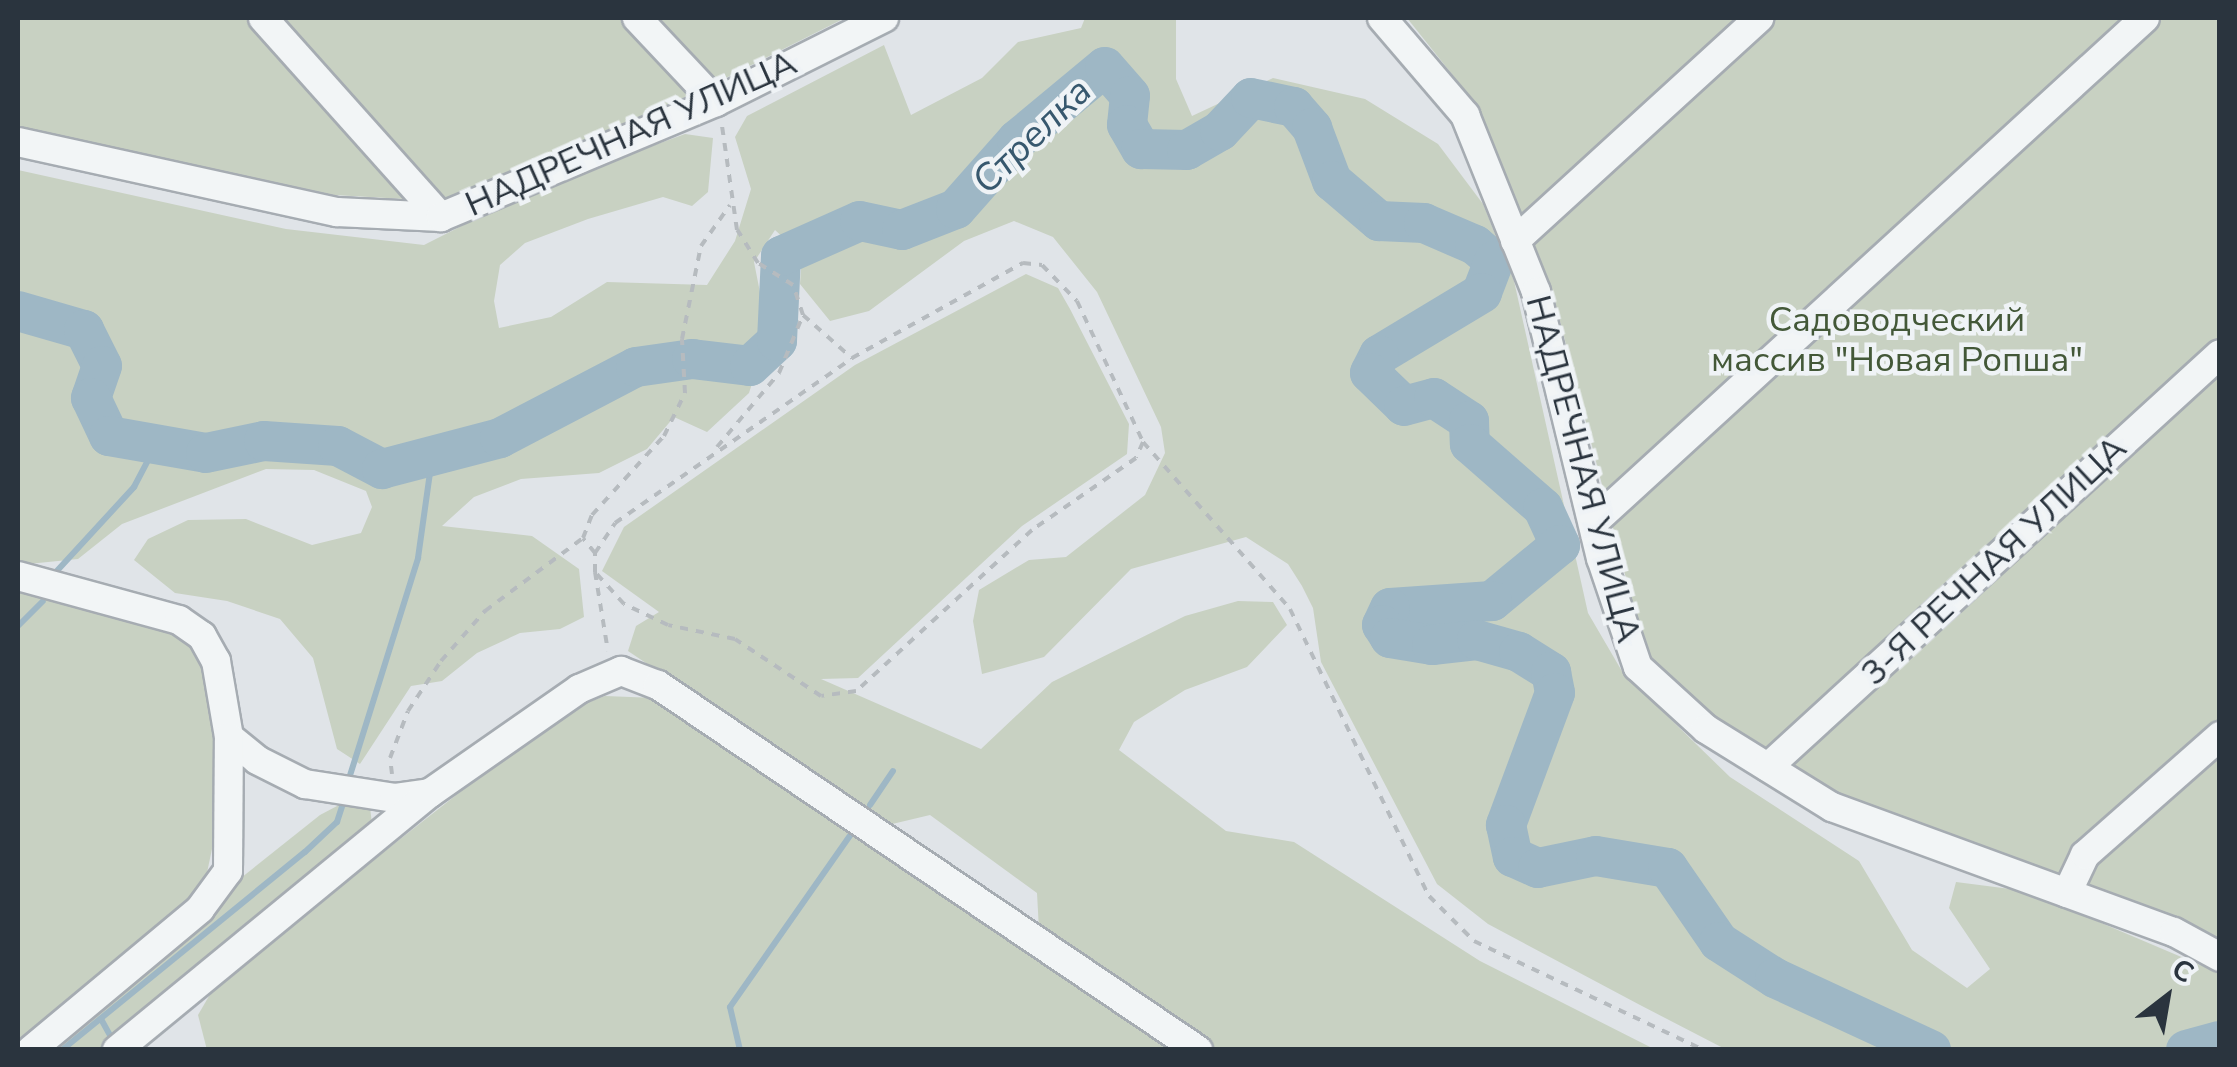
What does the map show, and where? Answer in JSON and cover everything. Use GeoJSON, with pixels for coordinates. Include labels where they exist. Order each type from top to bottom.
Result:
{"type":"FeatureCollection","features":[{"type":"Feature","properties":{"kind":"street"},"geometry":{"type":"LineString","coordinates":[[263,18],[442,217]]}},
{"type":"Feature","properties":{"kind":"street"},"geometry":{"type":"LineString","coordinates":[[637,18],[716,102]]}},
{"type":"Feature","properties":{"kind":"street","name":"НАДРЕЧНАЯ УЛИЦА"},"geometry":{"type":"LineString","coordinates":[[18,142],[337,212],[442,217],[716,102],[884,18]]}},
{"type":"Feature","properties":{"kind":"street","name":"НАДРЕЧНАЯ УЛИЦА"},"geometry":{"type":"LineString","coordinates":[[1382,18],[1464,115],[1536,292],[1592,523],[1638,667],[1706,729],[1832,807],[2174,932],[2220,958]]}},
{"type":"Feature","properties":{"kind":"street"},"geometry":{"type":"LineString","coordinates":[[1515,240],[1759,18]]}},
{"type":"Feature","properties":{"kind":"street"},"geometry":{"type":"LineString","coordinates":[[1592,523],[2145,18]]}},
{"type":"Feature","properties":{"kind":"street","name":"3-Я РЕЧНАЯ УЛИЦА"},"geometry":{"type":"LineString","coordinates":[[1768,768],[2220,354]]}},
{"type":"Feature","properties":{"kind":"street"},"geometry":{"type":"LineString","coordinates":[[18,576],[179,620],[202,636],[216,662],[229,738],[228,871],[200,909],[31,1050]]}},
{"type":"Feature","properties":{"kind":"street"},"geometry":{"type":"LineString","coordinates":[[136,1044],[430,792],[579,689],[621,671],[658,685],[1198,1050]]}},
{"type":"Feature","properties":{"kind":"street"},"geometry":{"type":"LineString","coordinates":[[2067,893],[2085,856],[2220,736]]}},
{"type":"Feature","properties":{"kind":"street"},"geometry":{"type":"LineString","coordinates":[[229,738],[305,784],[349,787],[394,798],[430,792]]}},
{"type":"Feature","properties":{"kind":"path"},"geometry":{"type":"LineString","coordinates":[[716,102],[730,204],[758,263],[793,286],[803,315],[852,358]]}},
{"type":"Feature","properties":{"kind":"path"},"geometry":{"type":"LineString","coordinates":[[394,798],[390,758],[408,711],[441,661],[485,610],[584,538],[592,515],[664,436],[685,393],[682,339],[701,246],[730,204]]}},
{"type":"Feature","properties":{"kind":"path"},"geometry":{"type":"LineString","coordinates":[[612,674],[594,572],[595,553],[615,522],[852,358],[1023,263],[1042,266],[1076,300],[1143,442],[1290,609],[1429,896],[1474,941],[1704,1050]]}},
{"type":"Feature","properties":{"kind":"path"},"geometry":{"type":"LineString","coordinates":[[716,450],[727,428],[779,373],[803,315]]}},
{"type":"Feature","properties":{"kind":"path"},"geometry":{"type":"LineString","coordinates":[[594,572],[624,604],[668,624],[735,639],[821,696],[856,691],[1032,530],[1136,458],[1143,442]]}},
{"type":"Feature","properties":{"kind":"path"},"geometry":{"type":"LineString","coordinates":[[584,538],[595,553]]}},
{"type":"Feature","properties":{"kind":"green space"},"geometry":{"type":"Polygon","coordinates":[[[18,18],[845,18],[702,90],[439,201],[334,195],[18,126],[18,18]]]}},
{"type":"Feature","properties":{"kind":"green space"},"geometry":{"type":"Polygon","coordinates":[[[1085,18],[1176,18],[1176,79],[1192,116],[1273,78],[1365,99],[1438,144],[1483,204],[1514,281],[1588,613],[1623,673],[1730,777],[1859,861],[1912,950],[1967,988],[1990,969],[1949,908],[1956,882],[2026,891],[2219,973],[2219,1049],[1725,1049],[1640,1005],[1488,924],[1437,884],[1321,662],[1313,608],[1302,586],[1288,564],[1246,537],[1131,569],[1044,657],[982,674],[973,621],[979,590],[1029,560],[1066,557],[1145,495],[1165,453],[1161,427],[1097,292],[1053,237],[1014,221],[964,241],[869,311],[830,321],[800,284],[802,255],[775,230],[754,262],[768,333],[749,393],[707,432],[674,417],[647,449],[599,473],[521,479],[474,497],[442,526],[532,536],[579,569],[584,617],[560,629],[520,633],[477,653],[442,681],[411,686],[360,764],[337,749],[313,658],[280,619],[227,601],[175,593],[134,560],[148,539],[188,520],[246,519],[312,545],[361,533],[372,507],[366,491],[314,470],[266,469],[122,524],[78,559],[18,565],[18,170],[286,229],[424,245],[537,188],[685,134],[713,138],[708,192],[692,206],[663,197],[588,219],[525,243],[500,265],[494,301],[499,328],[551,317],[607,282],[707,285],[735,241],[751,189],[735,137],[747,116],[884,45],[911,115],[982,78],[1018,42],[1081,28],[1085,18]]]}},
{"type":"Feature","properties":{"kind":"green space","name":"Садоводческий массив \"Новая Ропша\""},"geometry":{"type":"Polygon","coordinates":[[[1407,18],[2219,18],[2219,942],[1837,799],[1715,719],[1647,660],[1551,286],[1479,108],[1407,18]]]}},
{"type":"Feature","properties":{"kind":"green space"},"geometry":{"type":"Polygon","coordinates":[[[1026,274],[1058,288],[1070,309],[1129,424],[1127,454],[1022,526],[858,678],[821,679],[981,749],[1052,682],[1185,616],[1238,601],[1273,602],[1287,625],[1247,667],[1185,690],[1134,722],[1119,750],[1226,831],[1294,842],[1480,961],[1654,1049],[1208,1049],[1039,930],[1037,893],[930,815],[888,825],[628,651],[636,626],[659,612],[602,571],[624,527],[855,365],[1026,274]]]}},
{"type":"Feature","properties":{"kind":"green space"},"geometry":{"type":"Polygon","coordinates":[[[18,588],[173,631],[202,659],[213,719],[216,830],[204,887],[18,1043],[18,588]]]}},
{"type":"Feature","properties":{"kind":"green space"},"geometry":{"type":"Polygon","coordinates":[[[605,696],[656,698],[1181,1049],[207,1050],[198,1015],[216,984],[570,709],[605,696]]]}},
{"type":"Feature","properties":{"kind":"green space"},"geometry":{"type":"Polygon","coordinates":[[[356,796],[370,807],[372,824],[353,845],[100,1049],[25,1050],[320,815],[356,796]]]}},
{"type":"Feature","properties":{"kind":"waterway","name":"Стрелка"},"geometry":{"type":"LineString","coordinates":[[18,311],[84,330],[102,366],[91,398],[109,436],[206,453],[264,441],[338,446],[382,469],[500,438],[636,367],[692,359],[750,366],[777,341],[781,256],[860,221],[902,230],[956,209],[1017,140],[1105,67],[1130,96],[1127,125],[1141,149],[1187,150],[1220,131],[1251,98],[1294,107],[1312,128],[1332,181],[1379,221],[1424,223],[1475,245],[1494,261],[1482,293],[1379,355],[1370,373],[1404,406],[1434,398],[1469,421],[1470,444],[1543,508],[1560,545],[1492,601],[1390,608],[1382,625],[1390,638],[1432,645],[1477,640],[1519,652],[1551,672],[1555,693],[1506,825],[1513,857],[1538,868],[1596,856],[1668,868],[1719,942],[1775,978],[1931,1050]]}},
{"type":"Feature","properties":{"kind":"waterway"},"geometry":{"type":"LineString","coordinates":[[55,573],[134,487],[155,447]]}},
{"type":"Feature","properties":{"kind":"waterway"},"geometry":{"type":"LineString","coordinates":[[347,785],[418,558],[432,459]]}},
{"type":"Feature","properties":{"kind":"waterway"},"geometry":{"type":"LineString","coordinates":[[18,626],[43,601]]}},
{"type":"Feature","properties":{"kind":"waterway"},"geometry":{"type":"LineString","coordinates":[[870,805],[893,771]]}},
{"type":"Feature","properties":{"kind":"waterway"},"geometry":{"type":"LineString","coordinates":[[62,1050],[305,852],[337,822],[345,797]]}},
{"type":"Feature","properties":{"kind":"waterway"},"geometry":{"type":"LineString","coordinates":[[740,1050],[730,1007],[852,833]]}},
{"type":"Feature","properties":{"kind":"waterway"},"geometry":{"type":"LineString","coordinates":[[101,1019],[112,1039]]}},
{"type":"Feature","properties":{"kind":"waterway","name":"Стрелка"},"geometry":{"type":"LineString","coordinates":[[2186,1050],[2220,1041]]}}]}
